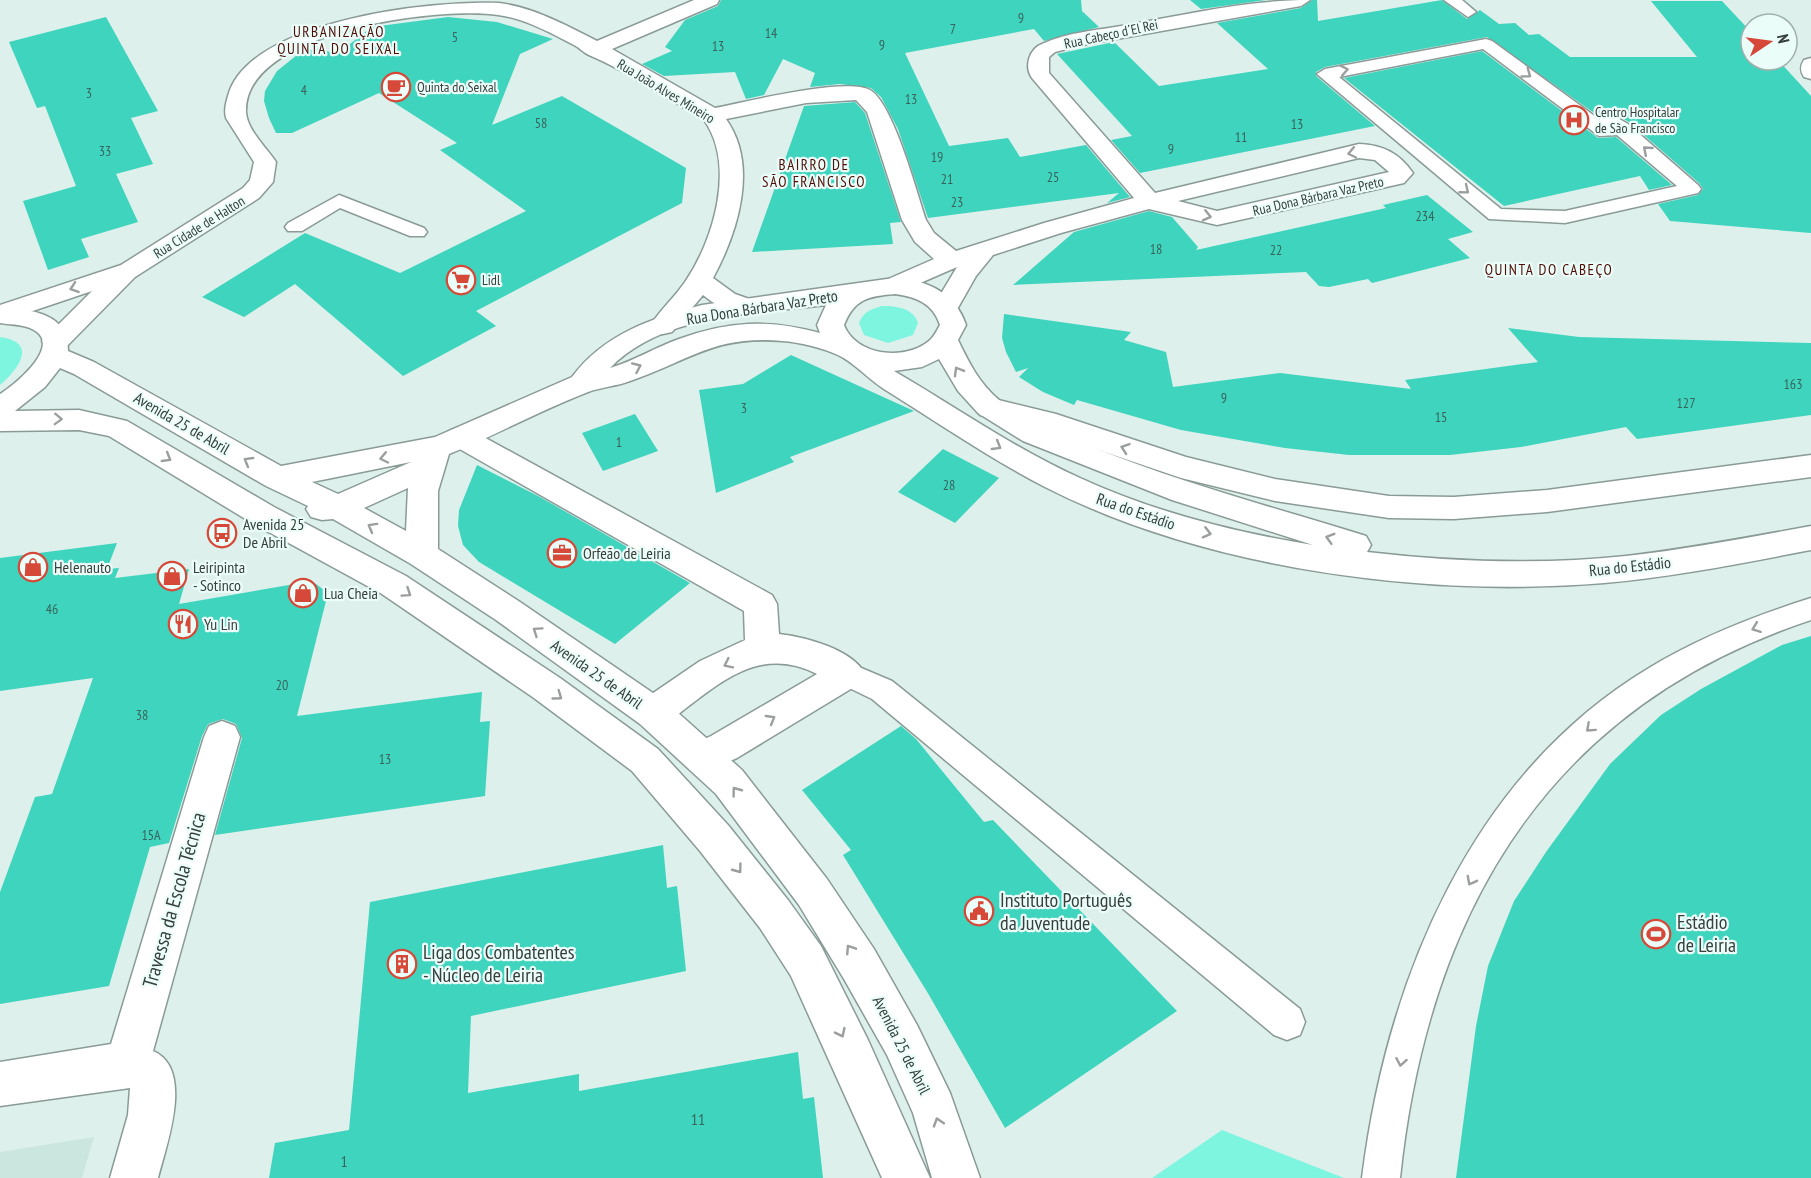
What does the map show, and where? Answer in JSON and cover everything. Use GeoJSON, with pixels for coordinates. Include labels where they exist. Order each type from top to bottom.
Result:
{"type":"FeatureCollection","features":[{"type":"Feature","properties":{"kind":"street"},"geometry":{"type":"LineString","coordinates":[[594,50],[710,0]]}},
{"type":"Feature","properties":{"kind":"street","name":"Rua Cabeço d´El Rei"},"geometry":{"type":"LineString","coordinates":[[1150,202],[1039,74],[1039,55],[1048,48],[1082,39],[1301,0]]}},
{"type":"Feature","properties":{"kind":"street","name":"Rua Cidade de Halton"},"geometry":{"type":"LineString","coordinates":[[0,315],[130,270],[236,205],[251,193],[261,182],[265,162],[241,128],[235,111],[237,97],[241,85],[249,74],[294,43],[339,24],[381,14],[428,7],[467,6],[514,13],[594,50]]}},
{"type":"Feature","properties":{"kind":"street","name":"Rua João Alves Mineiro"},"geometry":{"type":"LineString","coordinates":[[594,50],[712,115],[724,131],[730,181],[722,228],[700,280],[663,326]]}},
{"type":"Feature","properties":{"kind":"street"},"geometry":{"type":"LineString","coordinates":[[1811,64],[1811,73]]}},
{"type":"Feature","properties":{"kind":"street"},"geometry":{"type":"LineString","coordinates":[[712,115],[806,97],[851,93],[863,95],[877,110],[914,220],[924,237],[950,260]]}},
{"type":"Feature","properties":{"kind":"street","name":"Rua Dona Bárbara Vaz Preto"},"geometry":{"type":"LineString","coordinates":[[895,286],[950,260],[1067,224],[1150,202],[1359,151],[1381,153],[1401,173],[1396,178],[1217,218],[1150,202]]}},
{"type":"Feature","properties":{"kind":"street"},"geometry":{"type":"LineString","coordinates":[[946,307],[965,274],[984,250]]}},
{"type":"Feature","properties":{"kind":"street","name":"Rua Cidade de Halton"},"geometry":{"type":"LineString","coordinates":[[0,407],[32,386],[46,371],[55,348],[130,270]]}},
{"type":"Feature","properties":{"kind":"street"},"geometry":{"type":"LineString","coordinates":[[700,280],[726,300],[746,307]]}},
{"type":"Feature","properties":{"kind":"street"},"geometry":{"type":"LineString","coordinates":[[895,286],[925,292],[946,307],[953,325],[945,342],[925,356],[898,363],[851,352],[833,336],[830,324],[834,312],[856,293],[895,286]]}},
{"type":"Feature","properties":{"kind":"street","name":"Rua Dona Bárbara Vaz Preto"},"geometry":{"type":"LineString","coordinates":[[582,384],[590,369],[609,352],[663,326],[702,313],[856,293]]}},
{"type":"Feature","properties":{"kind":"street"},"geometry":{"type":"LineString","coordinates":[[0,315],[30,318],[42,324],[51,331],[55,348]]}},
{"type":"Feature","properties":{"kind":"street","name":"Rua Dona Bárbara Vaz Preto"},"geometry":{"type":"LineString","coordinates":[[263,515],[337,507],[443,450],[582,384],[622,374],[688,345],[727,333],[784,332],[851,352]]}},
{"type":"Feature","properties":{"kind":"street","name":"Rua do Estádio"},"geometry":{"type":"LineString","coordinates":[[945,342],[957,372],[990,408],[1043,438],[1131,475],[1245,514],[1446,572]]}},
{"type":"Feature","properties":{"kind":"street","name":"Avenida 25 de Abril"},"geometry":{"type":"LineString","coordinates":[[55,348],[94,374],[277,478],[337,507],[422,555],[508,611],[653,713],[702,757],[729,782],[799,874],[859,964],[907,1049],[934,1109],[956,1178]]}},
{"type":"Feature","properties":{"kind":"street","name":"Rua do Estádio"},"geometry":{"type":"LineString","coordinates":[[851,352],[880,375],[1034,469],[1096,498],[1192,530],[1328,560],[1371,567],[1446,572],[1600,571],[1732,553],[1811,538]]}},
{"type":"Feature","properties":{"kind":"street"},"geometry":{"type":"LineString","coordinates":[[990,408],[1046,421],[1181,467],[1275,490],[1389,507],[1454,508],[1547,501],[1811,466]]}},
{"type":"Feature","properties":{"kind":"street"},"geometry":{"type":"LineString","coordinates":[[0,421],[79,420],[117,429],[263,515],[394,585],[548,688],[645,760],[714,838],[806,961],[852,1056],[906,1178]]}},
{"type":"Feature","properties":{"kind":"street"},"geometry":{"type":"LineString","coordinates":[[422,555],[443,450],[760,604],[764,650]]}},
{"type":"Feature","properties":{"kind":"street","name":"Rua Dona Bárbara Vaz Preto"},"geometry":{"type":"LineString","coordinates":[[277,478],[443,450]]}},
{"type":"Feature","properties":{"kind":"street"},"geometry":{"type":"LineString","coordinates":[[1034,469],[1131,475],[1181,467]]}},
{"type":"Feature","properties":{"kind":"street"},"geometry":{"type":"LineString","coordinates":[[645,760],[702,757],[724,747],[847,675],[820,659],[800,652],[780,648],[764,650],[726,664],[653,713]]}},
{"type":"Feature","properties":{"kind":"street","name":"Travessa da Escola Técnica"},"geometry":{"type":"LineString","coordinates":[[126,1064],[222,737]]}},
{"type":"Feature","properties":{"kind":"street"},"geometry":{"type":"LineString","coordinates":[[0,1084],[126,1064],[144,1070],[152,1081],[152,1103],[134,1178]]}},
{"type":"Feature","properties":{"kind":"lane"},"geometry":{"type":"LineString","coordinates":[[1452,0],[1468,12]]}},
{"type":"Feature","properties":{"kind":"lane"},"geometry":{"type":"LineString","coordinates":[[1487,26],[1622,128],[1691,189],[1565,217],[1496,214],[1325,74],[1486,44],[1605,132],[1622,128]]}},
{"type":"Feature","properties":{"kind":"lane"},"geometry":{"type":"LineString","coordinates":[[1390,160],[1420,153]]}},
{"type":"Feature","properties":{"kind":"lane"},"geometry":{"type":"LineString","coordinates":[[295,227],[339,201],[417,232]]}},
{"type":"Feature","properties":{"kind":"lane"},"geometry":{"type":"LineString","coordinates":[[1381,1178],[1405,1042],[1450,922],[1494,837],[1532,785],[1611,709],[1648,683],[1707,647],[1811,609]]}},
{"type":"Feature","properties":{"kind":"lane"},"geometry":{"type":"LineString","coordinates":[[847,675],[882,690],[1287,1022]]}},
{"type":"Feature","properties":{"kind":"shaded area"},"geometry":{"type":"Polygon","coordinates":[[[94,1137],[82,1178],[0,1178],[0,1152],[94,1137]]]}},
{"type":"Feature","properties":{"kind":"green space"},"geometry":{"type":"Polygon","coordinates":[[[899,307],[912,314],[918,323],[913,335],[888,343],[864,335],[859,323],[861,319],[874,308],[899,307]]]}},
{"type":"Feature","properties":{"kind":"green space"},"geometry":{"type":"Polygon","coordinates":[[[0,337],[19,344],[22,350],[18,365],[0,385],[0,337]]]}},
{"type":"Feature","properties":{"kind":"green space"},"geometry":{"type":"Polygon","coordinates":[[[1222,1130],[1344,1178],[1152,1178],[1222,1130]]]}},
{"type":"Feature","properties":{"kind":"building"},"geometry":{"type":"Polygon","coordinates":[[[721,0],[1081,0],[1082,11],[1099,27],[1044,41],[1034,29],[905,53],[949,146],[1008,138],[1020,157],[1086,145],[1130,197],[1107,203],[1119,193],[928,218],[898,129],[881,97],[871,88],[840,84],[810,87],[815,73],[783,59],[764,95],[746,99],[735,72],[664,76],[642,64],[672,51],[665,47],[685,20],[718,6],[721,0]]]}},
{"type":"Feature","properties":{"kind":"building"},"geometry":{"type":"Polygon","coordinates":[[[1190,0],[1266,0],[1201,9],[1190,0]]]}},
{"type":"Feature","properties":{"kind":"building"},"geometry":{"type":"Polygon","coordinates":[[[1312,0],[1317,0],[1318,21],[1442,0],[1467,19],[1480,10],[1499,24],[1515,23],[1529,35],[1539,34],[1570,57],[1697,57],[1651,1],[1722,1],[1739,19],[1739,72],[1789,72],[1811,96],[1811,233],[1670,221],[1658,204],[1698,195],[1703,189],[1699,183],[1629,122],[1608,110],[1601,111],[1597,115],[1487,37],[1325,67],[1316,72],[1316,76],[1375,126],[1140,173],[1111,140],[1132,136],[1057,54],[1114,42],[1159,86],[1268,69],[1217,23],[1301,8],[1312,0]]]}},
{"type":"Feature","properties":{"kind":"building"},"geometry":{"type":"Polygon","coordinates":[[[106,17],[158,111],[131,118],[153,164],[116,174],[138,222],[81,239],[89,257],[48,270],[23,201],[76,186],[45,106],[37,108],[9,42],[106,17]]]}},
{"type":"Feature","properties":{"kind":"building"},"geometry":{"type":"Polygon","coordinates":[[[448,17],[497,22],[553,39],[520,54],[492,125],[562,96],[686,168],[682,203],[476,311],[496,326],[403,376],[295,284],[244,317],[202,297],[305,233],[400,273],[526,211],[440,150],[457,143],[379,93],[292,133],[276,133],[269,118],[264,101],[265,91],[277,71],[297,55],[316,48],[337,54],[372,27],[448,17]]]}},
{"type":"Feature","properties":{"kind":"building"},"geometry":{"type":"Polygon","coordinates":[[[1482,51],[1598,138],[1616,137],[1672,185],[1649,190],[1640,176],[1504,206],[1344,78],[1482,51]]]}},
{"type":"Feature","properties":{"kind":"building"},"geometry":{"type":"Polygon","coordinates":[[[855,102],[865,113],[901,222],[890,223],[893,244],[752,252],[804,106],[855,102]]]}},
{"type":"Feature","properties":{"kind":"building"},"geometry":{"type":"Polygon","coordinates":[[[1427,195],[1473,232],[1448,239],[1470,258],[1372,283],[1368,279],[1329,287],[1319,286],[1306,272],[1013,285],[1074,232],[1149,211],[1172,217],[1198,247],[1196,250],[1386,208],[1383,205],[1427,195]]]}},
{"type":"Feature","properties":{"kind":"building"},"geometry":{"type":"Polygon","coordinates":[[[1004,314],[1131,332],[1124,340],[1166,352],[1173,387],[1280,373],[1411,389],[1405,380],[1538,362],[1508,328],[1579,337],[1811,343],[1811,415],[1637,439],[1626,427],[1521,447],[1450,455],[1349,455],[1285,448],[1181,430],[1077,400],[1074,405],[1043,392],[1019,377],[1028,368],[1016,372],[1006,352],[1002,338],[1004,314]]]}},
{"type":"Feature","properties":{"kind":"building"},"geometry":{"type":"Polygon","coordinates":[[[791,355],[914,411],[790,457],[794,462],[716,493],[699,390],[743,384],[791,355]]]}},
{"type":"Feature","properties":{"kind":"building"},"geometry":{"type":"Polygon","coordinates":[[[635,414],[658,451],[603,471],[582,433],[635,414]]]}},
{"type":"Feature","properties":{"kind":"building"},"geometry":{"type":"Polygon","coordinates":[[[943,449],[999,478],[955,523],[898,492],[943,449]]]}},
{"type":"Feature","properties":{"kind":"building","name":"Orfeão de Leiria"},"geometry":{"type":"Polygon","coordinates":[[[477,465],[540,497],[690,583],[615,644],[479,562],[463,545],[458,526],[459,510],[477,465]]]}},
{"type":"Feature","properties":{"kind":"building"},"geometry":{"type":"Polygon","coordinates":[[[117,543],[107,569],[119,568],[115,578],[189,569],[179,604],[312,581],[328,593],[297,716],[482,692],[480,722],[490,721],[485,796],[215,835],[242,738],[236,724],[223,719],[208,724],[202,736],[169,843],[150,847],[109,986],[0,1004],[0,892],[35,797],[52,794],[93,678],[0,691],[0,558],[117,543]]]}},
{"type":"Feature","properties":{"kind":"building","name":"Estádio de Leiria"},"geometry":{"type":"Polygon","coordinates":[[[1811,636],[1811,1178],[1456,1178],[1476,1026],[1488,966],[1514,901],[1546,852],[1610,764],[1661,715],[1701,689],[1782,645],[1811,636]]]}},
{"type":"Feature","properties":{"kind":"building","name":"Instituto Português da Juventude"},"geometry":{"type":"Polygon","coordinates":[[[901,726],[916,739],[984,822],[993,820],[1177,1011],[1005,1128],[929,995],[843,855],[851,850],[802,790],[901,726]]]}},
{"type":"Feature","properties":{"kind":"building"},"geometry":{"type":"Polygon","coordinates":[[[663,845],[667,888],[677,886],[686,971],[471,1016],[468,1093],[579,1074],[579,1091],[798,1052],[803,1099],[814,1097],[823,1178],[269,1178],[275,1143],[349,1130],[370,902],[663,845]]]}},
{"type":"Feature","properties":{"kind":"place","name":"Quinta do Seixal"},"geometry":{"type":"Point","coordinates":[396,87]}},
{"type":"Feature","properties":{"kind":"place","name":"Centro Hospitalar de São Francisco"},"geometry":{"type":"Point","coordinates":[1574,120]}},
{"type":"Feature","properties":{"kind":"place","name":"Lidl"},"geometry":{"type":"Point","coordinates":[461,280]}},
{"type":"Feature","properties":{"kind":"place","name":"Avenida 25 De Abril"},"geometry":{"type":"Point","coordinates":[222,533]}},
{"type":"Feature","properties":{"kind":"place","name":"Orfeão de Leiria"},"geometry":{"type":"Point","coordinates":[562,553]}},
{"type":"Feature","properties":{"kind":"place","name":"Helenauto"},"geometry":{"type":"Point","coordinates":[33,567]}},
{"type":"Feature","properties":{"kind":"place","name":"Leiripinta - Sotinco"},"geometry":{"type":"Point","coordinates":[172,576]}},
{"type":"Feature","properties":{"kind":"place","name":"Lua Cheia"},"geometry":{"type":"Point","coordinates":[303,593]}},
{"type":"Feature","properties":{"kind":"place","name":"Yu Lin"},"geometry":{"type":"Point","coordinates":[183,624]}},
{"type":"Feature","properties":{"kind":"place","name":"Instituto Português da Juventude"},"geometry":{"type":"Point","coordinates":[979,911]}},
{"type":"Feature","properties":{"kind":"place","name":"Estádio de Leiria"},"geometry":{"type":"Point","coordinates":[1656,934]}},
{"type":"Feature","properties":{"kind":"place","name":"Liga dos Combatentes - Núcleo de Leiria"},"geometry":{"type":"Point","coordinates":[402,964]}},
{"type":"Feature","properties":{"kind":"district","name":"URBANIZAÇÃO QUINTA DO SEIXAL"},"geometry":{"type":"Point","coordinates":[339,40]}},
{"type":"Feature","properties":{"kind":"district","name":"BAIRRO DE SÃO FRANCISCO"},"geometry":{"type":"Point","coordinates":[814,174]}},
{"type":"Feature","properties":{"kind":"district","name":"QUINTA DO CABEÇO"},"geometry":{"type":"Point","coordinates":[1549,270]}}]}
